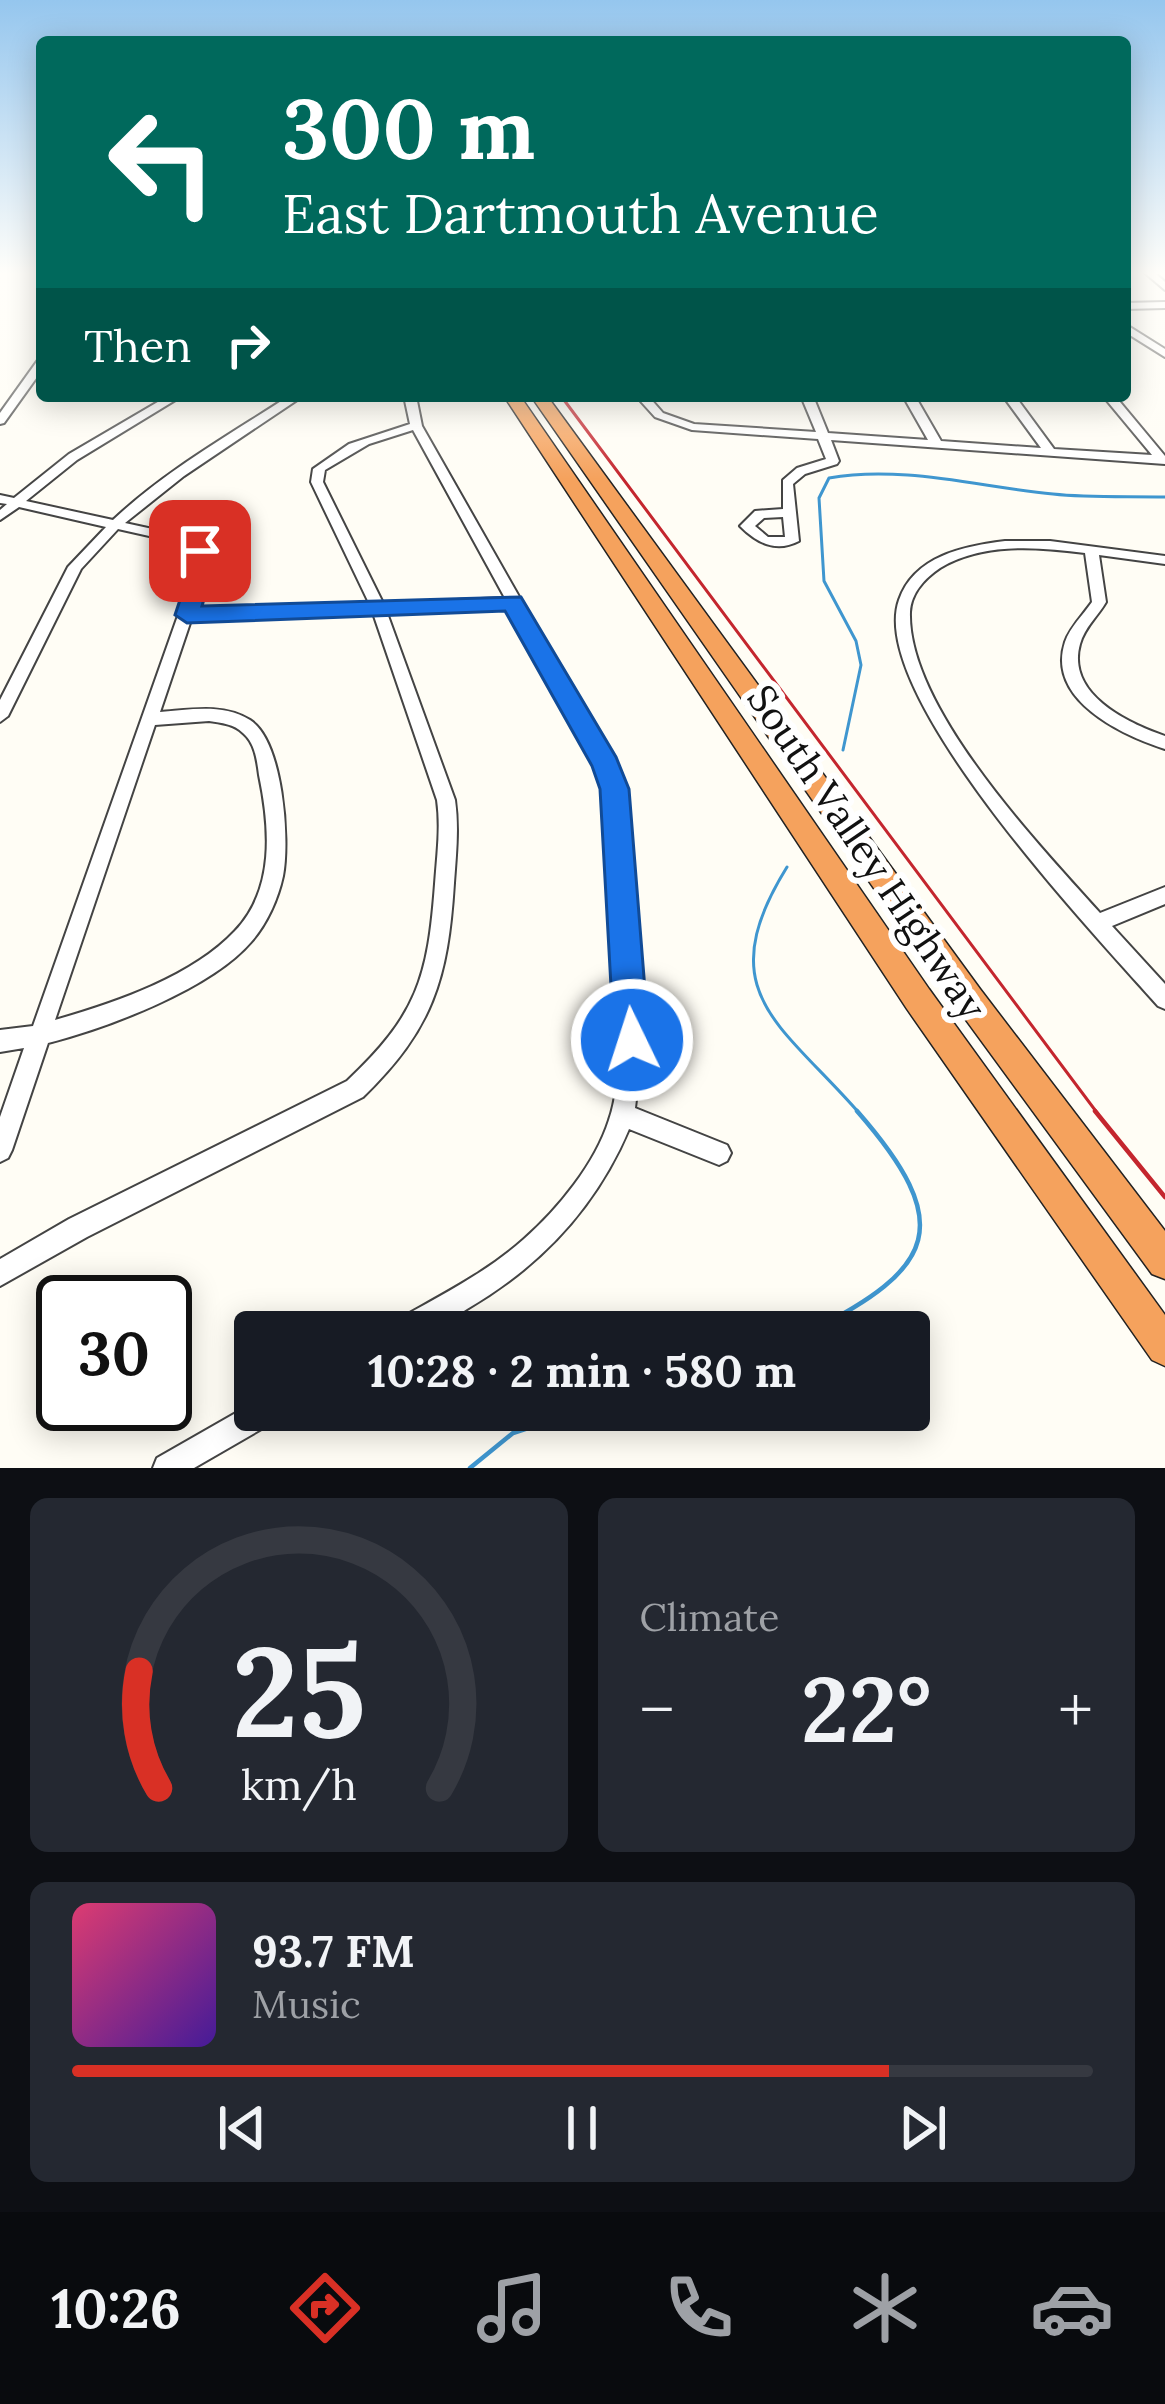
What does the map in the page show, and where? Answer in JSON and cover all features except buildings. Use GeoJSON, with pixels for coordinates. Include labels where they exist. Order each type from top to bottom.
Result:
{"type":"FeatureCollection","features":[{"type":"Feature","properties":{"kind":"highway","name":"South Valley Highway"},"geometry":{"type":"LineString","coordinates":[[527,402],[918,999],[1165,1347]]}},
{"type":"Feature","properties":{"kind":"highway","name":"South Valley Highway"},"geometry":{"type":"LineString","coordinates":[[528,402],[590,469],[969,999],[1165,1261]]}},
{"type":"Feature","properties":{"kind":"street"},"geometry":{"type":"LineString","coordinates":[[3,414],[36,381]]}},
{"type":"Feature","properties":{"kind":"street"},"geometry":{"type":"LineString","coordinates":[[0,516],[74,457],[166,402]]}},
{"type":"Feature","properties":{"kind":"street"},"geometry":{"type":"LineString","coordinates":[[0,716],[75,567],[162,484],[288,402]]}},
{"type":"Feature","properties":{"kind":"street"},"geometry":{"type":"LineString","coordinates":[[411,402],[416,426],[606,765],[614,789],[632,1040],[623,1115],[586,1184],[533,1248],[437,1311]]}},
{"type":"Feature","properties":{"kind":"street"},"geometry":{"type":"LineString","coordinates":[[648,402],[669,421],[692,427],[1163,460]]}},
{"type":"Feature","properties":{"kind":"street"},"geometry":{"type":"LineString","coordinates":[[787,512],[786,490],[792,477],[833,461],[810,402]]}},
{"type":"Feature","properties":{"kind":"street"},"geometry":{"type":"LineString","coordinates":[[912,402],[937,445]]}},
{"type":"Feature","properties":{"kind":"street"},"geometry":{"type":"LineString","coordinates":[[1013,402],[1050,452]]}},
{"type":"Feature","properties":{"kind":"street"},"geometry":{"type":"LineString","coordinates":[[1114,402],[1163,460]]}},
{"type":"Feature","properties":{"kind":"street"},"geometry":{"type":"LineString","coordinates":[[0,1273],[78,1228],[355,1089],[386,1063],[411,1032],[429,997],[436,965],[446,800],[378,608],[317,482],[319,469],[371,436],[416,426]]}},
{"type":"Feature","properties":{"kind":"street"},"geometry":{"type":"LineString","coordinates":[[0,499],[180,538],[205,558],[0,1150]]}},
{"type":"Feature","properties":{"kind":"street"},"geometry":{"type":"LineString","coordinates":[[1165,560],[989,547],[938,563],[914,583],[902,615],[908,650],[928,698],[976,778],[1165,999]]}},
{"type":"Feature","properties":{"kind":"street"},"geometry":{"type":"LineString","coordinates":[[1092,552],[1100,602],[1074,639],[1070,666],[1089,700],[1114,722],[1165,743]]}},
{"type":"Feature","properties":{"kind":"street"},"geometry":{"type":"LineString","coordinates":[[187,615],[513,603]]}},
{"type":"Feature","properties":{"kind":"street"},"geometry":{"type":"LineString","coordinates":[[0,1041],[40,1036],[207,968],[247,934],[265,903],[279,834],[258,738],[245,724],[227,718],[151,719]]}},
{"type":"Feature","properties":{"kind":"street"},"geometry":{"type":"LineString","coordinates":[[1098,923],[1165,895]]}},
{"type":"Feature","properties":{"kind":"street"},"geometry":{"type":"LineString","coordinates":[[623,1115],[719,1153]]}},
{"type":"Feature","properties":{"kind":"street"},"geometry":{"type":"LineString","coordinates":[[167,1468],[234,1429]]}},
{"type":"Feature","properties":{"kind":"waterway"},"geometry":{"type":"LineString","coordinates":[[843,750],[861,665],[856,641],[824,581],[819,498],[829,478],[885,474],[1067,495],[1165,497]]}},
{"type":"Feature","properties":{"kind":"waterway"},"geometry":{"type":"LineString","coordinates":[[787,867],[765,910],[754,946],[755,977],[782,1029],[860,1114]]}},
{"type":"Feature","properties":{"kind":"waterway"},"geometry":{"type":"LineString","coordinates":[[848,1311],[907,1264],[918,1240],[919,1214],[909,1184],[857,1111]]}},
{"type":"Feature","properties":{"kind":"waterway"},"geometry":{"type":"LineString","coordinates":[[470,1468],[519,1431]]}},
{"type":"Feature","properties":{"kind":"tram line"},"geometry":{"type":"LineString","coordinates":[[565,402],[1098,1114]]}},
{"type":"Feature","properties":{"kind":"tram line"},"geometry":{"type":"LineString","coordinates":[[1095,1111],[1165,1197]]}},
{"type":"Feature","properties":{"kind":"route"},"geometry":{"type":"LineString","coordinates":[[200,551],[205,558],[187,615],[513,603],[606,765],[614,789],[632,1040]]}}]}
